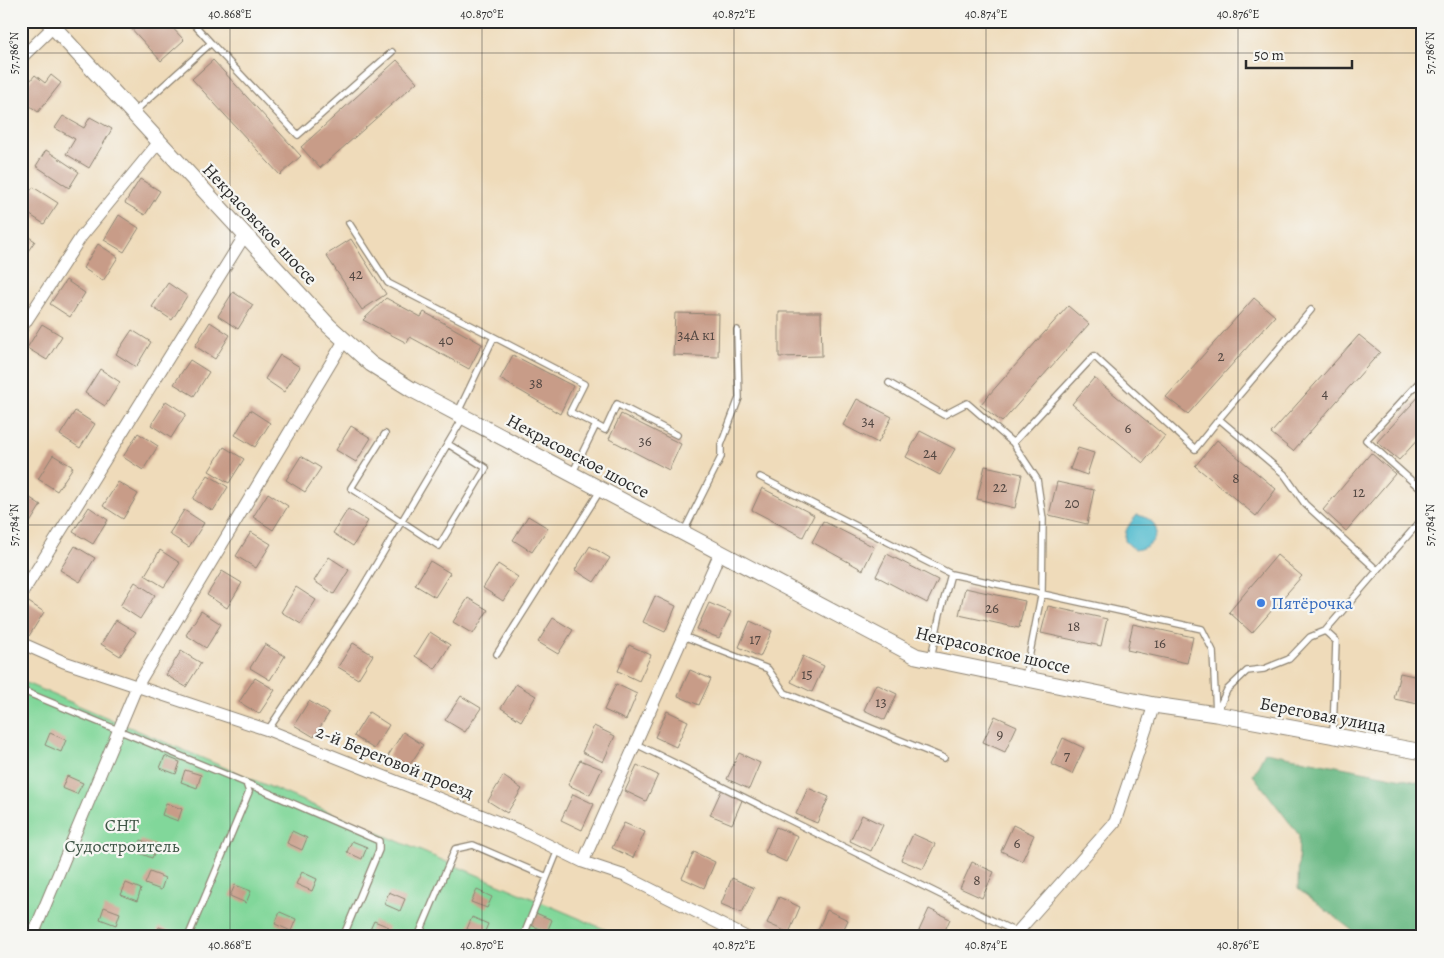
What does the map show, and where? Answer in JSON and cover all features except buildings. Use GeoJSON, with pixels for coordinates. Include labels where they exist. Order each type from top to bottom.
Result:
{"type":"FeatureCollection","features":[{"type":"Feature","properties":{"kind":"main road","name":"Некрасовское шоссе"},"geometry":{"type":"LineString","coordinates":[[50,24],[344,341],[371,364],[411,389],[916,656],[1154,705],[1216,714]]}},
{"type":"Feature","properties":{"kind":"main road","name":"Береговая улица"},"geometry":{"type":"LineString","coordinates":[[1216,714],[1423,752]]}},
{"type":"Feature","properties":{"kind":"street"},"geometry":{"type":"LineString","coordinates":[[21,58],[50,24]]}},
{"type":"Feature","properties":{"kind":"street"},"geometry":{"type":"LineString","coordinates":[[21,329],[81,237],[158,142]]}},
{"type":"Feature","properties":{"kind":"street"},"geometry":{"type":"LineString","coordinates":[[21,595],[244,235]]}},
{"type":"Feature","properties":{"kind":"street"},"geometry":{"type":"LineString","coordinates":[[32,937],[137,686],[344,341]]}},
{"type":"Feature","properties":{"kind":"street"},"geometry":{"type":"LineString","coordinates":[[583,862],[720,553]]}},
{"type":"Feature","properties":{"kind":"street","name":"2-й Береговой проезд"},"geometry":{"type":"LineString","coordinates":[[21,643],[64,662],[268,730],[518,830],[583,862],[625,876],[746,937]]}},
{"type":"Feature","properties":{"kind":"street"},"geometry":{"type":"LineString","coordinates":[[1016,936],[1115,822],[1154,705]]}},
{"type":"Feature","properties":{"kind":"lane"},"geometry":{"type":"LineString","coordinates":[[191,21],[298,135],[392,52]]}},
{"type":"Feature","properties":{"kind":"lane"},"geometry":{"type":"LineString","coordinates":[[132,113],[211,44]]}},
{"type":"Feature","properties":{"kind":"lane"},"geometry":{"type":"LineString","coordinates":[[349,223],[388,283],[584,384],[570,412],[605,430],[617,404],[676,435]]}},
{"type":"Feature","properties":{"kind":"lane"},"geometry":{"type":"LineString","coordinates":[[1013,444],[1094,356],[1195,449],[1311,310]]}},
{"type":"Feature","properties":{"kind":"lane"},"geometry":{"type":"LineString","coordinates":[[683,533],[721,457],[721,445],[739,398],[736,330]]}},
{"type":"Feature","properties":{"kind":"lane"},"geometry":{"type":"LineString","coordinates":[[268,730],[355,600],[448,444],[494,337]]}},
{"type":"Feature","properties":{"kind":"lane"},"geometry":{"type":"LineString","coordinates":[[1423,378],[1366,440],[1423,492]]}},
{"type":"Feature","properties":{"kind":"lane"},"geometry":{"type":"LineString","coordinates":[[889,383],[944,415],[967,403],[1013,444],[1036,479],[1044,519],[1041,594],[1025,678]]}},
{"type":"Feature","properties":{"kind":"lane"},"geometry":{"type":"LineString","coordinates":[[1219,419],[1284,474],[1305,504],[1377,570]]}},
{"type":"Feature","properties":{"kind":"lane"},"geometry":{"type":"LineString","coordinates":[[572,474],[596,425]]}},
{"type":"Feature","properties":{"kind":"lane"},"geometry":{"type":"LineString","coordinates":[[385,434],[351,488],[439,546],[486,468],[448,444]]}},
{"type":"Feature","properties":{"kind":"lane"},"geometry":{"type":"LineString","coordinates":[[760,477],[952,574],[1202,629],[1213,651],[1216,714]]}},
{"type":"Feature","properties":{"kind":"lane"},"geometry":{"type":"LineString","coordinates":[[497,654],[601,490]]}},
{"type":"Feature","properties":{"kind":"lane"},"geometry":{"type":"LineString","coordinates":[[1216,714],[1227,690],[1247,672],[1264,669],[1289,659],[1310,637],[1325,631],[1423,518]]}},
{"type":"Feature","properties":{"kind":"lane"},"geometry":{"type":"LineString","coordinates":[[931,658],[940,614],[952,574]]}},
{"type":"Feature","properties":{"kind":"lane"},"geometry":{"type":"LineString","coordinates":[[1325,631],[1336,641],[1333,736]]}},
{"type":"Feature","properties":{"kind":"lane"},"geometry":{"type":"LineString","coordinates":[[684,636],[768,669],[785,693],[944,758]]}},
{"type":"Feature","properties":{"kind":"lane"},"geometry":{"type":"LineString","coordinates":[[21,690],[246,783],[379,841],[379,850],[343,937]]}},
{"type":"Feature","properties":{"kind":"lane"},"geometry":{"type":"LineString","coordinates":[[636,744],[1016,936]]}},
{"type":"Feature","properties":{"kind":"lane"},"geometry":{"type":"LineString","coordinates":[[188,937],[250,792],[246,783]]}},
{"type":"Feature","properties":{"kind":"lane"},"geometry":{"type":"LineString","coordinates":[[418,937],[454,849],[473,845],[547,877]]}},
{"type":"Feature","properties":{"kind":"lane"},"geometry":{"type":"LineString","coordinates":[[523,937],[558,850]]}},
{"type":"Feature","properties":{"kind":"green space","name":"СНТ Судостроитель"},"geometry":{"type":"Polygon","coordinates":[[[21,681],[623,937],[21,937],[21,681]]]}},
{"type":"Feature","properties":{"kind":"green space"},"geometry":{"type":"Polygon","coordinates":[[[1265,752],[1423,783],[1423,937],[1361,937],[1298,889],[1299,835],[1253,775],[1265,752]]]}},
{"type":"Feature","properties":{"kind":"water"},"geometry":{"type":"Polygon","coordinates":[[[1137,515],[1152,522],[1156,527],[1156,533],[1150,544],[1135,550],[1125,541],[1125,533],[1137,515]]]}},
{"type":"Feature","properties":{"kind":"place","name":"Пятёрочка"},"geometry":{"type":"Point","coordinates":[1261,603]}}]}
